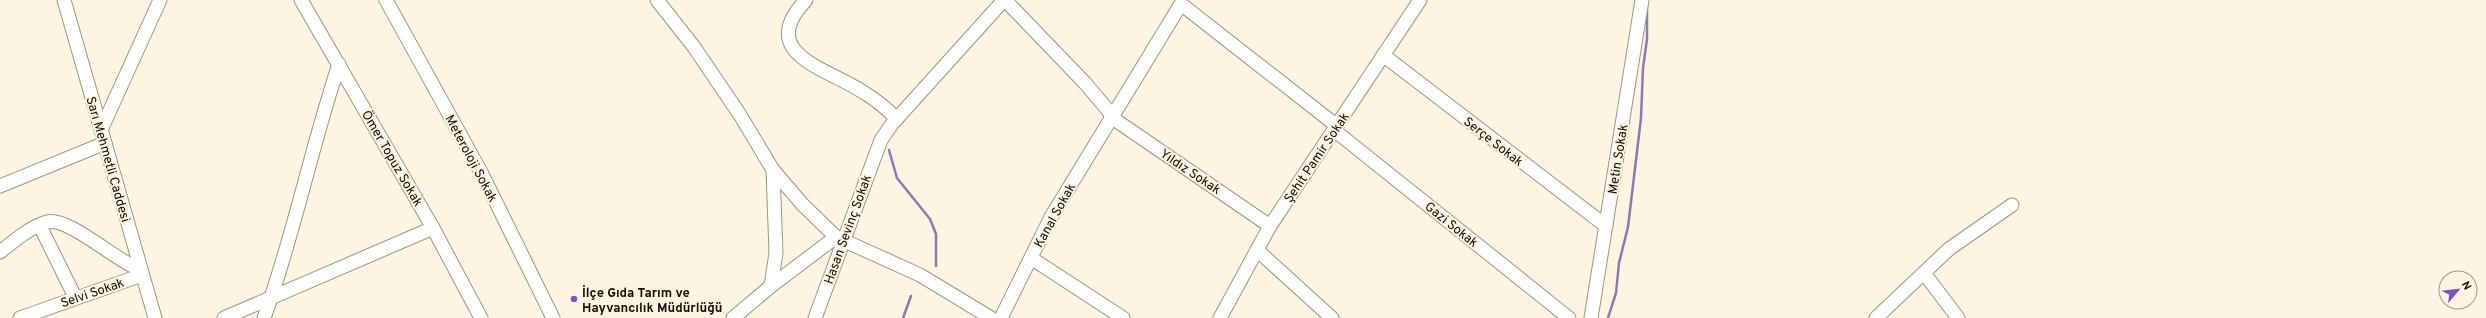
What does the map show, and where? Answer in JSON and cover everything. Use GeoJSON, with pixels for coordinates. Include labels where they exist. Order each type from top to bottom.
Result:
{"type":"FeatureCollection","features":[{"type":"Feature","properties":{"kind":"street","name":"Sarı Mehmetli Caddesi"},"geometry":{"type":"LineString","coordinates":[[64,0],[155,318]]}},
{"type":"Feature","properties":{"kind":"street"},"geometry":{"type":"LineString","coordinates":[[101,130],[160,0]]}},
{"type":"Feature","properties":{"kind":"street","name":"Ömer Topuz Sokak"},"geometry":{"type":"LineString","coordinates":[[301,0],[433,228],[481,318]]}},
{"type":"Feature","properties":{"kind":"street","name":"Meteroloji Sokak"},"geometry":{"type":"LineString","coordinates":[[386,0],[482,174],[553,318]]}},
{"type":"Feature","properties":{"kind":"street"},"geometry":{"type":"LineString","coordinates":[[657,0],[698,53],[740,115],[773,170],[803,205],[839,238],[920,275],[991,318]]}},
{"type":"Feature","properties":{"kind":"street"},"geometry":{"type":"LineString","coordinates":[[806,0],[792,16],[789,25],[790,43],[796,53],[818,68],[863,92],[894,122]]}},
{"type":"Feature","properties":{"kind":"street","name":"Hasan Sevinç Sokak"},"geometry":{"type":"LineString","coordinates":[[815,318],[839,238],[880,140],[894,122],[1004,0]]}},
{"type":"Feature","properties":{"kind":"street","name":"Yıldız Sokak"},"geometry":{"type":"LineString","coordinates":[[1004,0],[1085,83],[1112,116],[1270,226]]}},
{"type":"Feature","properties":{"kind":"street","name":"Şehit Pamir Sokak"},"geometry":{"type":"LineString","coordinates":[[1223,317],[1270,226],[1420,0]]}},
{"type":"Feature","properties":{"kind":"street","name":"Metin Sokak"},"geometry":{"type":"LineString","coordinates":[[1591,318],[1642,0]]}},
{"type":"Feature","properties":{"kind":"street","name":"Kanal Sokak"},"geometry":{"type":"LineString","coordinates":[[1001,318],[1051,217],[1181,4]]}},
{"type":"Feature","properties":{"kind":"street","name":"Gazi Sokak"},"geometry":{"type":"LineString","coordinates":[[1181,4],[1569,318]]}},
{"type":"Feature","properties":{"kind":"street","name":"Serçe Sokak"},"geometry":{"type":"LineString","coordinates":[[1383,55],[1606,226]]}},
{"type":"Feature","properties":{"kind":"street"},"geometry":{"type":"LineString","coordinates":[[264,318],[271,298],[319,123],[339,64]]}},
{"type":"Feature","properties":{"kind":"street"},"geometry":{"type":"LineString","coordinates":[[0,186],[105,143]]}},
{"type":"Feature","properties":{"kind":"street"},"geometry":{"type":"LineString","coordinates":[[771,286],[776,253],[773,170]]}},
{"type":"Feature","properties":{"kind":"street"},"geometry":{"type":"LineString","coordinates":[[1876,318],[1950,249],[2012,205]]}},
{"type":"Feature","properties":{"kind":"street"},"geometry":{"type":"LineString","coordinates":[[0,252],[40,226],[54,221],[62,223],[122,263],[142,273]]}},
{"type":"Feature","properties":{"kind":"street"},"geometry":{"type":"LineString","coordinates":[[40,226],[75,297]]}},
{"type":"Feature","properties":{"kind":"street"},"geometry":{"type":"LineString","coordinates":[[224,318],[433,228]]}},
{"type":"Feature","properties":{"kind":"street"},"geometry":{"type":"LineString","coordinates":[[733,318],[771,286],[839,238]]}},
{"type":"Feature","properties":{"kind":"street"},"geometry":{"type":"LineString","coordinates":[[1257,250],[1332,318]]}},
{"type":"Feature","properties":{"kind":"street"},"geometry":{"type":"LineString","coordinates":[[1031,258],[1123,318]]}},
{"type":"Feature","properties":{"kind":"street","name":"Selvi Sokak"},"geometry":{"type":"LineString","coordinates":[[20,318],[142,273]]}},
{"type":"Feature","properties":{"kind":"street"},"geometry":{"type":"LineString","coordinates":[[1924,273],[1958,318]]}},
{"type":"Feature","properties":{"kind":"waterway"},"geometry":{"type":"LineString","coordinates":[[1608,318],[1616,293],[1619,263],[1628,227],[1641,118],[1643,68],[1647,39],[1647,6]]}},
{"type":"Feature","properties":{"kind":"waterway"},"geometry":{"type":"LineString","coordinates":[[889,150],[897,178],[930,219],[936,234],[936,266]]}},
{"type":"Feature","properties":{"kind":"waterway"},"geometry":{"type":"LineString","coordinates":[[903,318],[911,296]]}},
{"type":"Feature","properties":{"kind":"place","name":"İlçe Gıda Tarım ve Hayvancılık Müdürlüğü"},"geometry":{"type":"Point","coordinates":[574,299]}}]}
